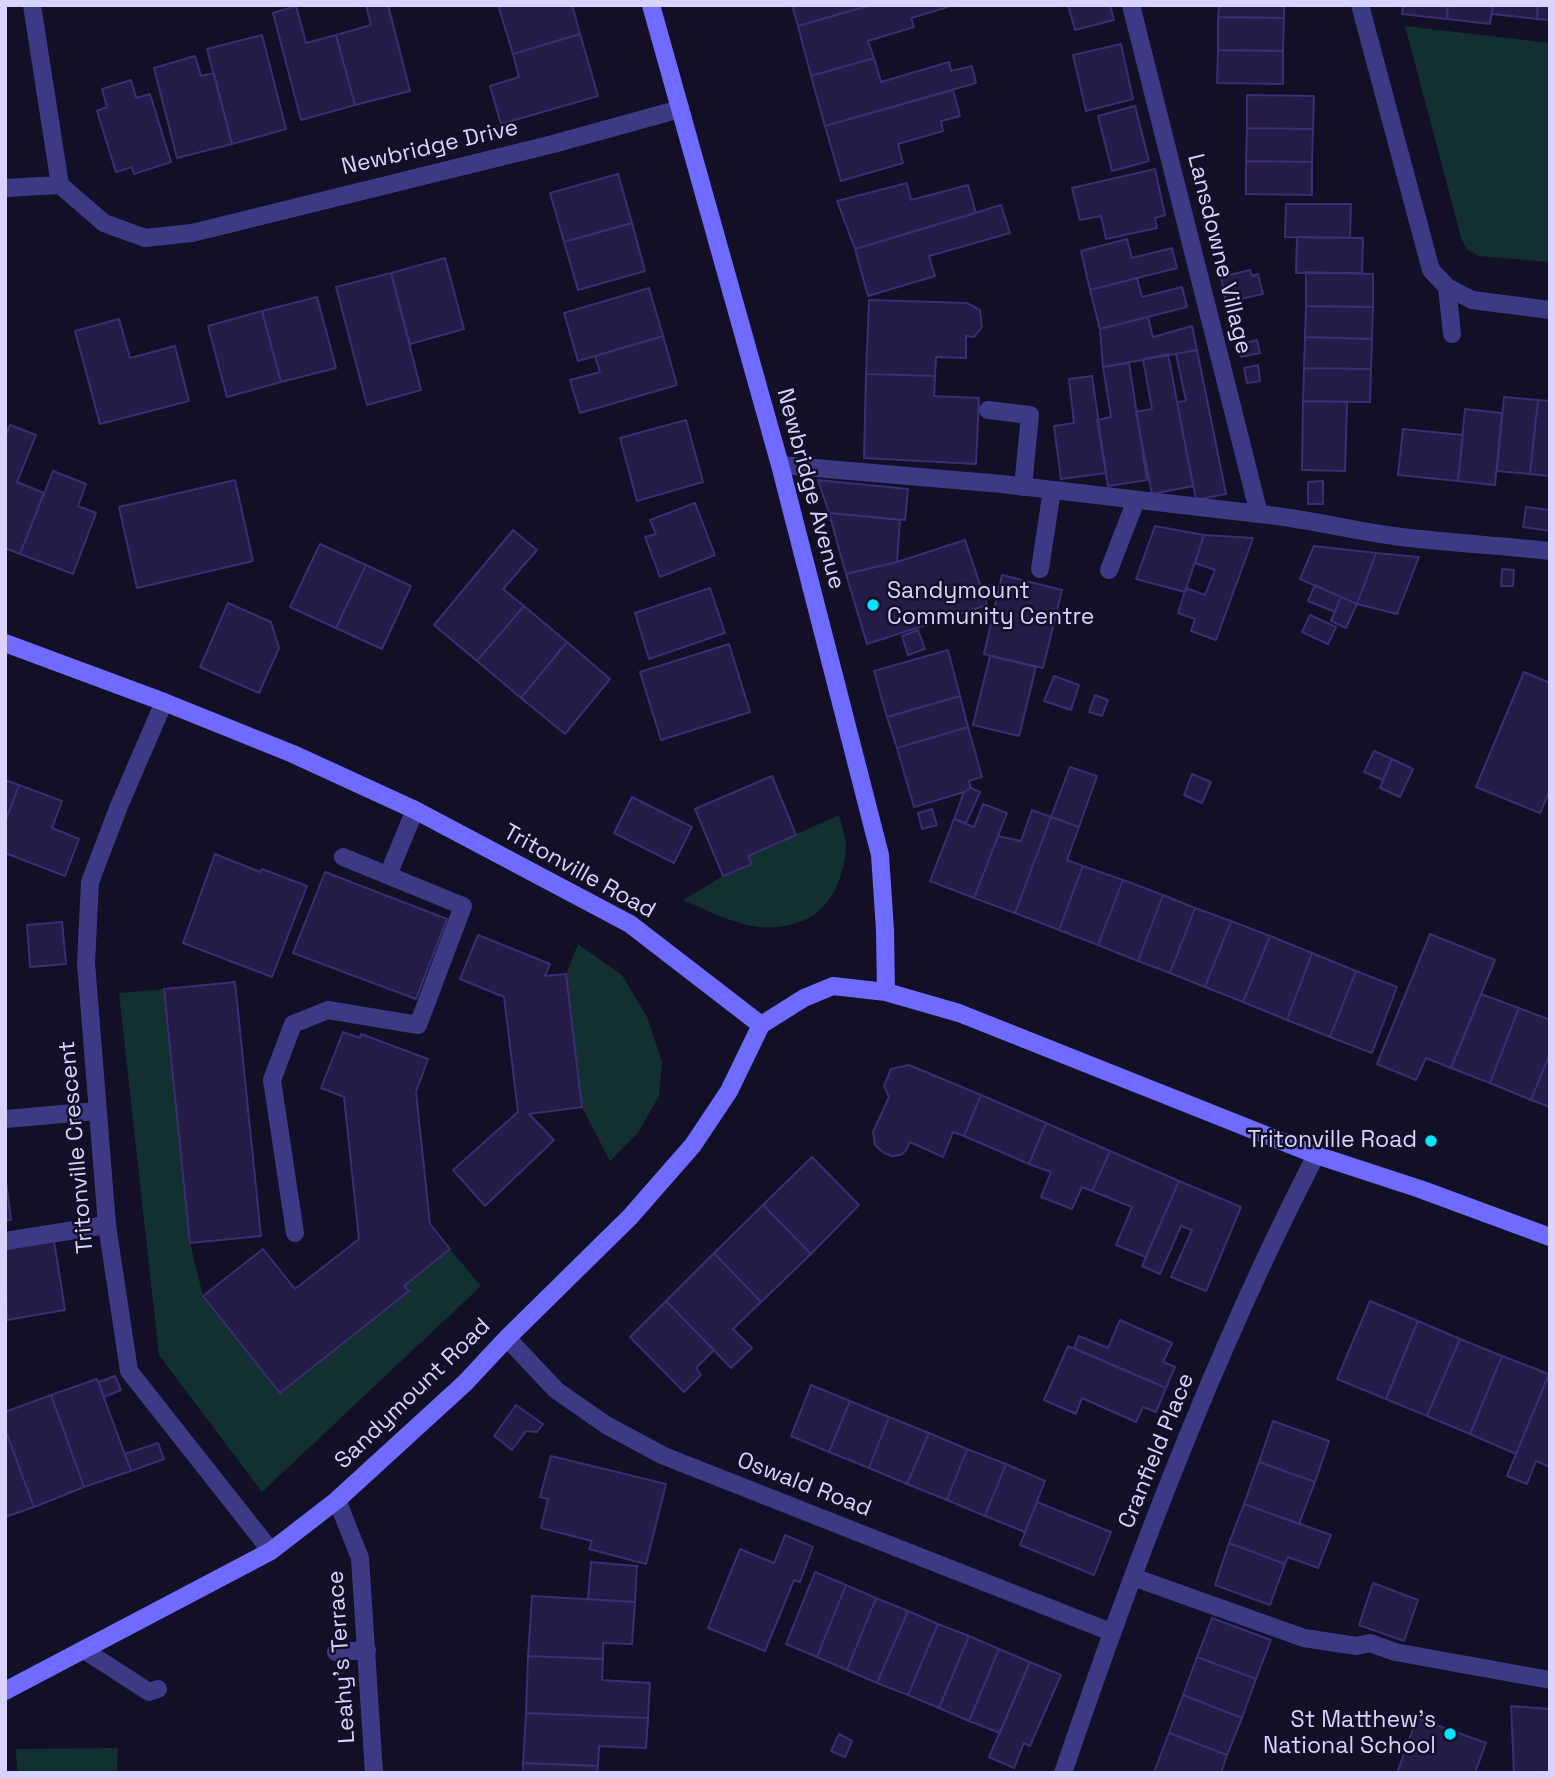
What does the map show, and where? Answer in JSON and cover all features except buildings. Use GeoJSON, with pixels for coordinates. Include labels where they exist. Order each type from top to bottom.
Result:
{"type":"FeatureCollection","features":[{"type":"Feature","properties":{"kind":"street"},"geometry":{"type":"LineString","coordinates":[[5,188],[60,185],[32,5]]}},
{"type":"Feature","properties":{"kind":"street","name":"Newbridge Avenue"},"geometry":{"type":"LineString","coordinates":[[651,5],[780,465],[880,855],[886,992]]}},
{"type":"Feature","properties":{"kind":"street","name":"Lansdowne Village"},"geometry":{"type":"LineString","coordinates":[[1131,5],[1259,514]]}},
{"type":"Feature","properties":{"kind":"street"},"geometry":{"type":"LineString","coordinates":[[1360,5],[1432,270],[1447,287],[1472,300],[1550,310]]}},
{"type":"Feature","properties":{"kind":"street","name":"Newbridge Drive"},"geometry":{"type":"LineString","coordinates":[[60,185],[104,223],[145,238],[192,233],[553,144],[680,109]]}},
{"type":"Feature","properties":{"kind":"street"},"geometry":{"type":"LineString","coordinates":[[1447,287],[1452,334]]}},
{"type":"Feature","properties":{"kind":"street"},"geometry":{"type":"LineString","coordinates":[[988,410],[1030,415],[1023,487]]}},
{"type":"Feature","properties":{"kind":"street"},"geometry":{"type":"LineString","coordinates":[[780,465],[1052,490],[1259,514],[1409,538],[1550,551]]}},
{"type":"Feature","properties":{"kind":"street"},"geometry":{"type":"LineString","coordinates":[[1040,569],[1052,490]]}},
{"type":"Feature","properties":{"kind":"street"},"geometry":{"type":"LineString","coordinates":[[1109,570],[1136,500]]}},
{"type":"Feature","properties":{"kind":"street","name":"Tritonville Road"},"geometry":{"type":"LineString","coordinates":[[5,643],[164,702],[293,754],[415,810],[630,924],[761,1025]]}},
{"type":"Feature","properties":{"kind":"street","name":"Tritonville Crescent"},"geometry":{"type":"LineString","coordinates":[[164,702],[90,882],[86,963],[107,1225],[130,1371],[271,1551]]}},
{"type":"Feature","properties":{"kind":"street"},"geometry":{"type":"LineString","coordinates":[[388,875],[415,810]]}},
{"type":"Feature","properties":{"kind":"street"},"geometry":{"type":"LineString","coordinates":[[295,1233],[272,1080],[293,1024],[328,1010],[418,1025],[463,906],[343,857]]}},
{"type":"Feature","properties":{"kind":"street"},"geometry":{"type":"LineString","coordinates":[[761,1025],[804,998],[832,986],[886,992],[959,1013],[1316,1155],[1420,1189],[1550,1237]]}},
{"type":"Feature","properties":{"kind":"street","name":"Sandymount Road"},"geometry":{"type":"LineString","coordinates":[[5,1691],[271,1551],[337,1500],[465,1383],[507,1338],[612,1236],[693,1145],[729,1091],[761,1025]]}},
{"type":"Feature","properties":{"kind":"street"},"geometry":{"type":"LineString","coordinates":[[5,1119],[97,1111]]}},
{"type":"Feature","properties":{"kind":"street","name":"Cranfield Place"},"geometry":{"type":"LineString","coordinates":[[1063,1773],[1111,1632],[1238,1314],[1316,1155]]}},
{"type":"Feature","properties":{"kind":"street"},"geometry":{"type":"LineString","coordinates":[[5,1241],[107,1225]]}},
{"type":"Feature","properties":{"kind":"street","name":"Oswald Road"},"geometry":{"type":"LineString","coordinates":[[507,1338],[556,1390],[606,1425],[664,1456],[1111,1632]]}},
{"type":"Feature","properties":{"kind":"street","name":"Leahy's Terrace"},"geometry":{"type":"LineString","coordinates":[[337,1500],[360,1558],[374,1773]]}},
{"type":"Feature","properties":{"kind":"street"},"geometry":{"type":"LineString","coordinates":[[1133,1577],[1304,1638],[1357,1646],[1370,1643],[1407,1655],[1550,1680]]}},
{"type":"Feature","properties":{"kind":"street"},"geometry":{"type":"LineString","coordinates":[[84,1650],[149,1692],[158,1689]]}},
{"type":"Feature","properties":{"kind":"street"},"geometry":{"type":"LineString","coordinates":[[336,1652],[367,1650]]}},
{"type":"Feature","properties":{"kind":"green space"},"geometry":{"type":"Polygon","coordinates":[[[1405,26],[1550,43],[1550,262],[1479,256],[1468,250],[1462,241],[1405,26]]]}},
{"type":"Feature","properties":{"kind":"green space"},"geometry":{"type":"Polygon","coordinates":[[[839,815],[846,846],[842,872],[826,904],[807,919],[783,926],[759,927],[730,920],[683,900],[723,876],[751,864],[748,856],[839,815]]]}},
{"type":"Feature","properties":{"kind":"green space"},"geometry":{"type":"Polygon","coordinates":[[[578,944],[622,975],[647,1017],[662,1062],[659,1096],[638,1133],[610,1161],[582,1107],[566,974],[578,944]]]}},
{"type":"Feature","properties":{"kind":"green space"},"geometry":{"type":"Polygon","coordinates":[[[164,989],[190,1243],[203,1296],[280,1393],[408,1292],[404,1286],[450,1249],[481,1286],[262,1492],[159,1355],[119,993],[164,989]]]}},
{"type":"Feature","properties":{"kind":"green space"},"geometry":{"type":"Polygon","coordinates":[[[118,1748],[117,1773],[17,1773],[16,1749],[118,1748]]]}},
{"type":"Feature","properties":{"kind":"place","name":"Sandymount Community Centre"},"geometry":{"type":"Point","coordinates":[873,605]}},
{"type":"Feature","properties":{"kind":"place","name":"Tritonville Road"},"geometry":{"type":"Point","coordinates":[1431,1141]}},
{"type":"Feature","properties":{"kind":"place","name":"St Matthew's National School"},"geometry":{"type":"Point","coordinates":[1450,1734]}}]}
